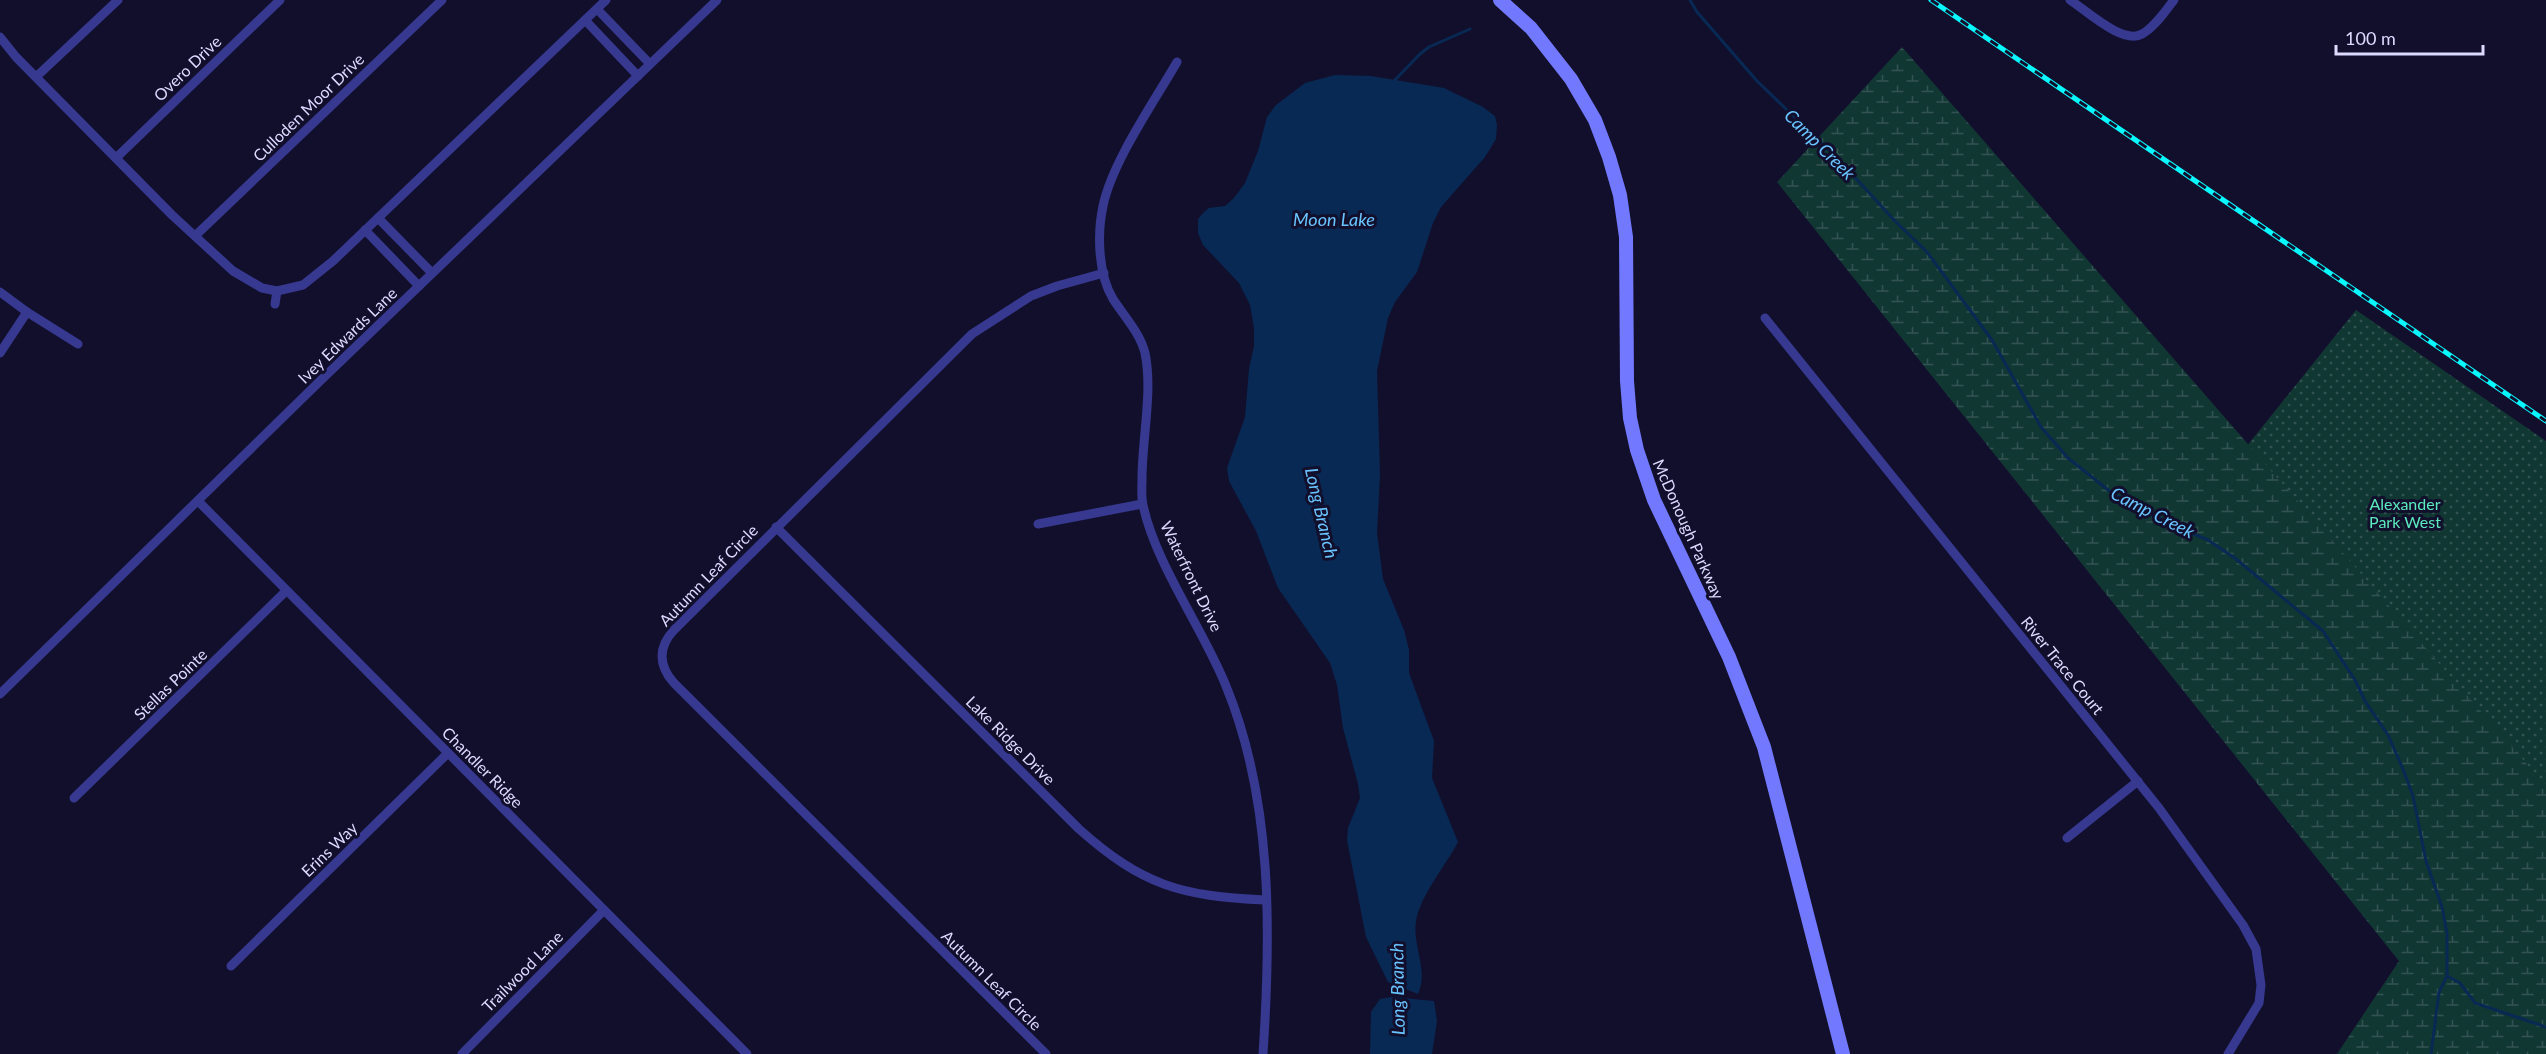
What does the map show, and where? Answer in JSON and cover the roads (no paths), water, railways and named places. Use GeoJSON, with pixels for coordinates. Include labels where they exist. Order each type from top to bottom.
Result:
{"type":"FeatureCollection","features":[{"type":"Feature","properties":{"kind":"street"},"geometry":{"type":"LineString","coordinates":[[36,77],[118,0]]}},
{"type":"Feature","properties":{"kind":"street","name":"Overo Drive"},"geometry":{"type":"LineString","coordinates":[[116,158],[280,0]]}},
{"type":"Feature","properties":{"kind":"street","name":"Culloden Moor Drive"},"geometry":{"type":"LineString","coordinates":[[195,236],[442,0]]}},
{"type":"Feature","properties":{"kind":"street"},"geometry":{"type":"LineString","coordinates":[[0,37],[116,158],[233,271],[262,288],[278,291],[303,285],[333,261],[606,0]]}},
{"type":"Feature","properties":{"kind":"street","name":"Ivey Edwards Lane"},"geometry":{"type":"LineString","coordinates":[[0,694],[418,286],[717,0]]}},
{"type":"Feature","properties":{"kind":"street","name":"McDonough Parkway"},"geometry":{"type":"LineString","coordinates":[[1500,0],[1531,28],[1571,79],[1595,120],[1609,158],[1620,195],[1626,237],[1627,381],[1630,418],[1637,450],[1654,500],[1729,657],[1760,737],[1778,797],[1843,1054]]}},
{"type":"Feature","properties":{"kind":"street"},"geometry":{"type":"LineString","coordinates":[[2070,0],[2119,34],[2130,38],[2141,35],[2149,29],[2174,0]]}},
{"type":"Feature","properties":{"kind":"street"},"geometry":{"type":"LineString","coordinates":[[597,9],[650,64]]}},
{"type":"Feature","properties":{"kind":"street"},"geometry":{"type":"LineString","coordinates":[[585,20],[638,76]]}},
{"type":"Feature","properties":{"kind":"street","name":"Waterfront Drive"},"geometry":{"type":"LineString","coordinates":[[1177,62],[1115,171],[1102,206],[1099,243],[1104,273],[1111,295],[1144,350],[1148,372],[1142,451],[1142,504],[1161,555],[1215,660],[1242,730],[1251,765],[1259,814],[1265,900],[1267,966],[1263,1054]]}},
{"type":"Feature","properties":{"kind":"street"},"geometry":{"type":"LineString","coordinates":[[378,218],[432,273]]}},
{"type":"Feature","properties":{"kind":"street"},"geometry":{"type":"LineString","coordinates":[[365,230],[418,286]]}},
{"type":"Feature","properties":{"kind":"street","name":"Autumn Leaf Circle"},"geometry":{"type":"LineString","coordinates":[[1046,1054],[667,673],[661,655],[668,637],[972,334],[1031,296],[1056,286],[1104,273]]}},
{"type":"Feature","properties":{"kind":"street"},"geometry":{"type":"LineString","coordinates":[[275,304],[278,291]]}},
{"type":"Feature","properties":{"kind":"street"},"geometry":{"type":"LineString","coordinates":[[0,292],[78,344]]}},
{"type":"Feature","properties":{"kind":"street"},"geometry":{"type":"LineString","coordinates":[[0,353],[27,312]]}},
{"type":"Feature","properties":{"kind":"street","name":"River Trace Court"},"geometry":{"type":"LineString","coordinates":[[1765,318],[2138,781],[2243,926],[2256,949],[2260,966],[2259,1003],[2228,1054]]}},
{"type":"Feature","properties":{"kind":"street","name":"Chandler Ridge"},"geometry":{"type":"LineString","coordinates":[[198,501],[747,1054]]}},
{"type":"Feature","properties":{"kind":"street"},"geometry":{"type":"LineString","coordinates":[[1038,524],[1142,504]]}},
{"type":"Feature","properties":{"kind":"street","name":"Lake Ridge Drive"},"geometry":{"type":"LineString","coordinates":[[776,527],[1071,821],[1114,858],[1135,872],[1174,888],[1211,897],[1265,900]]}},
{"type":"Feature","properties":{"kind":"street","name":"Stellas Pointe"},"geometry":{"type":"LineString","coordinates":[[74,798],[286,591]]}},
{"type":"Feature","properties":{"kind":"street","name":"Erins Way"},"geometry":{"type":"LineString","coordinates":[[231,966],[448,753]]}},
{"type":"Feature","properties":{"kind":"street"},"geometry":{"type":"LineString","coordinates":[[2067,838],[2138,781]]}},
{"type":"Feature","properties":{"kind":"street","name":"Trailwood Lane"},"geometry":{"type":"LineString","coordinates":[[462,1054],[604,910]]}},
{"type":"Feature","properties":{"kind":"water","name":"Moon Lake"},"geometry":{"type":"Polygon","coordinates":[[[1335,75],[1371,76],[1444,88],[1483,107],[1495,116],[1497,125],[1496,139],[1485,157],[1441,207],[1433,223],[1417,272],[1395,302],[1388,318],[1377,371],[1380,475],[1377,533],[1383,579],[1404,630],[1409,650],[1409,673],[1434,741],[1432,778],[1458,842],[1418,911],[1415,930],[1422,976],[1418,994],[1388,982],[1366,937],[1347,840],[1348,828],[1360,798],[1343,728],[1337,685],[1330,663],[1278,588],[1256,531],[1229,481],[1227,468],[1245,417],[1249,369],[1254,346],[1254,328],[1250,305],[1239,283],[1203,245],[1198,233],[1198,219],[1204,212],[1209,208],[1225,206],[1245,183],[1258,151],[1267,117],[1276,105],[1305,83],[1335,75]]]}},
{"type":"Feature","properties":{"kind":"water"},"geometry":{"type":"Polygon","coordinates":[[[1392,997],[1434,1001],[1437,1021],[1432,1054],[1370,1054],[1371,1012],[1380,999],[1392,997]]]}},
{"type":"Feature","properties":{"kind":"waterway","name":"Camp Creek"},"geometry":{"type":"LineString","coordinates":[[1690,0],[1697,12],[1757,81],[1839,160],[1927,252],[1992,340],[2041,427],[2068,458],[2112,493],[2177,527],[2208,540],[2236,559],[2323,631],[2388,735],[2403,769],[2413,796],[2426,861],[2442,907],[2447,933],[2447,976],[2439,992],[2431,1054]]}},
{"type":"Feature","properties":{"kind":"waterway","name":"Long Branch"},"geometry":{"type":"LineString","coordinates":[[1394,81],[1429,47],[1470,29]]}},
{"type":"Feature","properties":{"kind":"waterway"},"geometry":{"type":"LineString","coordinates":[[2447,976],[2460,983],[2475,1003],[2546,1027]]}},
{"type":"Feature","properties":{"kind":"waterway","name":"Long Branch"},"geometry":{"type":"LineString","coordinates":[[1396,983],[1397,1001]]}},
{"type":"Feature","properties":{"kind":"railway"},"geometry":{"type":"LineString","coordinates":[[1931,0],[2546,421]]}},
{"type":"Feature","properties":{"kind":"park label","name":"Alexander Park West"},"geometry":{"type":"Point","coordinates":[2405,512]}}]}
